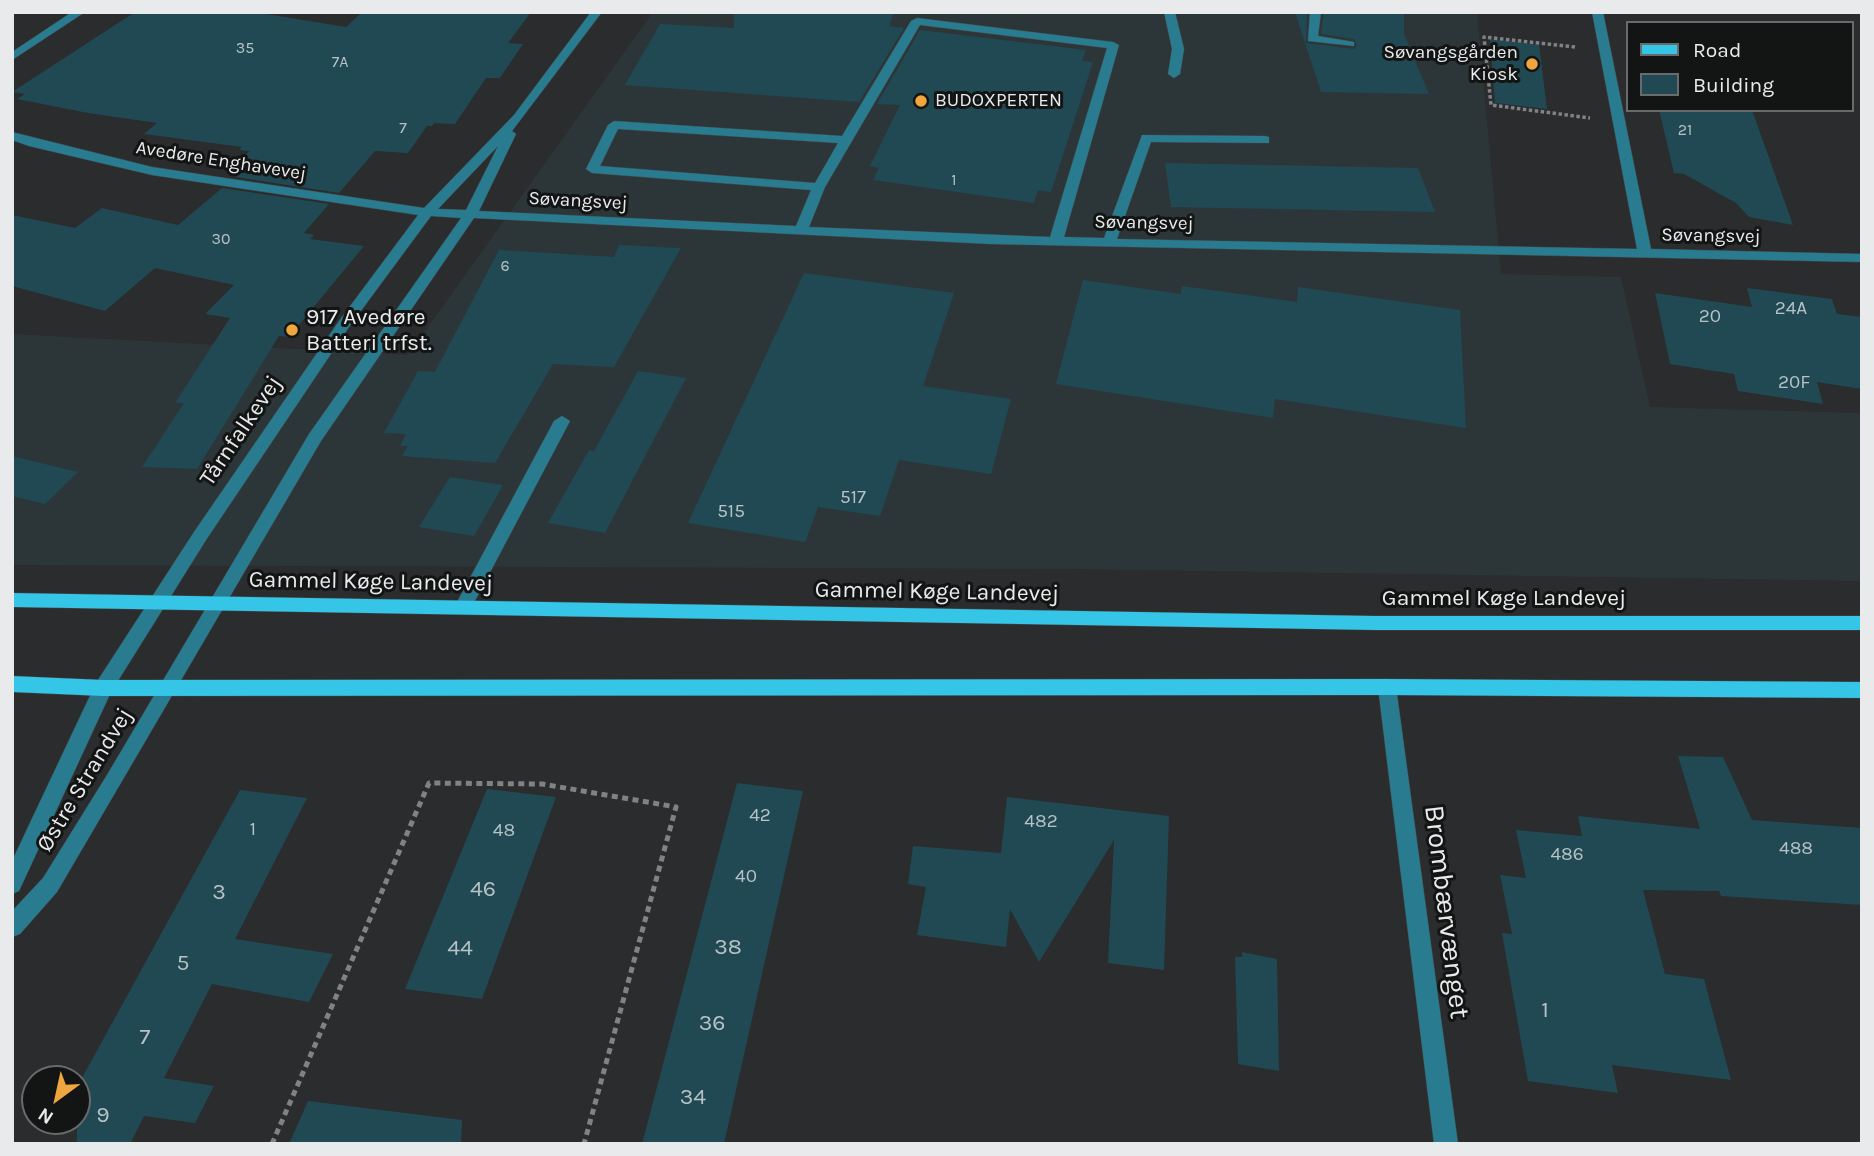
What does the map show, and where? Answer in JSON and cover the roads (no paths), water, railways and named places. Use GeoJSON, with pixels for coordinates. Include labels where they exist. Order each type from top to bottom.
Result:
{"type":"FeatureCollection","features":[{"type":"Feature","properties":{"kind":"main road","name":"Gammel Køge Landevej"},"geometry":{"type":"LineString","coordinates":[[12,600],[1376,622],[1862,623]]}},
{"type":"Feature","properties":{"kind":"main road"},"geometry":{"type":"LineString","coordinates":[[12,684],[103,688],[1387,687],[1862,690]]}},
{"type":"Feature","properties":{"kind":"street"},"geometry":{"type":"LineString","coordinates":[[12,57],[80,12]]}},
{"type":"Feature","properties":{"kind":"street","name":"Tårnfalkevej"},"geometry":{"type":"LineString","coordinates":[[103,688],[155,602],[344,324],[427,212],[517,118],[597,12]]}},
{"type":"Feature","properties":{"kind":"street"},"geometry":{"type":"LineString","coordinates":[[1170,12],[1178,49],[1174,74]]}},
{"type":"Feature","properties":{"kind":"street"},"geometry":{"type":"LineString","coordinates":[[1316,12],[1312,38],[1350,44]]}},
{"type":"Feature","properties":{"kind":"street"},"geometry":{"type":"LineString","coordinates":[[1597,12],[1645,254]]}},
{"type":"Feature","properties":{"kind":"street"},"geometry":{"type":"LineString","coordinates":[[801,232],[819,187],[917,21],[1113,45],[1056,241]]}},
{"type":"Feature","properties":{"kind":"street","name":"Tårnfalkevej"},"geometry":{"type":"LineString","coordinates":[[168,688],[315,438],[470,215],[517,118]]}},
{"type":"Feature","properties":{"kind":"street"},"geometry":{"type":"LineString","coordinates":[[819,187],[592,169],[614,125],[846,140]]}},
{"type":"Feature","properties":{"kind":"street","name":"Avedøre Enghavevej"},"geometry":{"type":"LineString","coordinates":[[12,136],[152,171],[427,212]]}},
{"type":"Feature","properties":{"kind":"street"},"geometry":{"type":"LineString","coordinates":[[1109,242],[1146,138],[1265,140]]}},
{"type":"Feature","properties":{"kind":"street","name":"Søvangsvej"},"geometry":{"type":"LineString","coordinates":[[427,212],[801,232],[1056,241],[1862,258]]}},
{"type":"Feature","properties":{"kind":"street"},"geometry":{"type":"LineString","coordinates":[[462,609],[562,421]]}},
{"type":"Feature","properties":{"kind":"street","name":"Brombærvænget"},"geometry":{"type":"LineString","coordinates":[[1387,687],[1446,1144]]}},
{"type":"Feature","properties":{"kind":"street","name":"Østre Strandvej"},"geometry":{"type":"LineString","coordinates":[[12,884],[103,688]]}},
{"type":"Feature","properties":{"kind":"street","name":"Østre Strandvej"},"geometry":{"type":"LineString","coordinates":[[12,927],[50,884],[168,688]]}},
{"type":"Feature","properties":{"kind":"place","name":"Søvangsgården Kiosk"},"geometry":{"type":"Point","coordinates":[1532,64]}},
{"type":"Feature","properties":{"kind":"place","name":"BUDOXPERTEN"},"geometry":{"type":"Point","coordinates":[921,101]}},
{"type":"Feature","properties":{"kind":"place","name":"917 Avedøre Batteri trfst."},"geometry":{"type":"Point","coordinates":[292,330]}}]}
